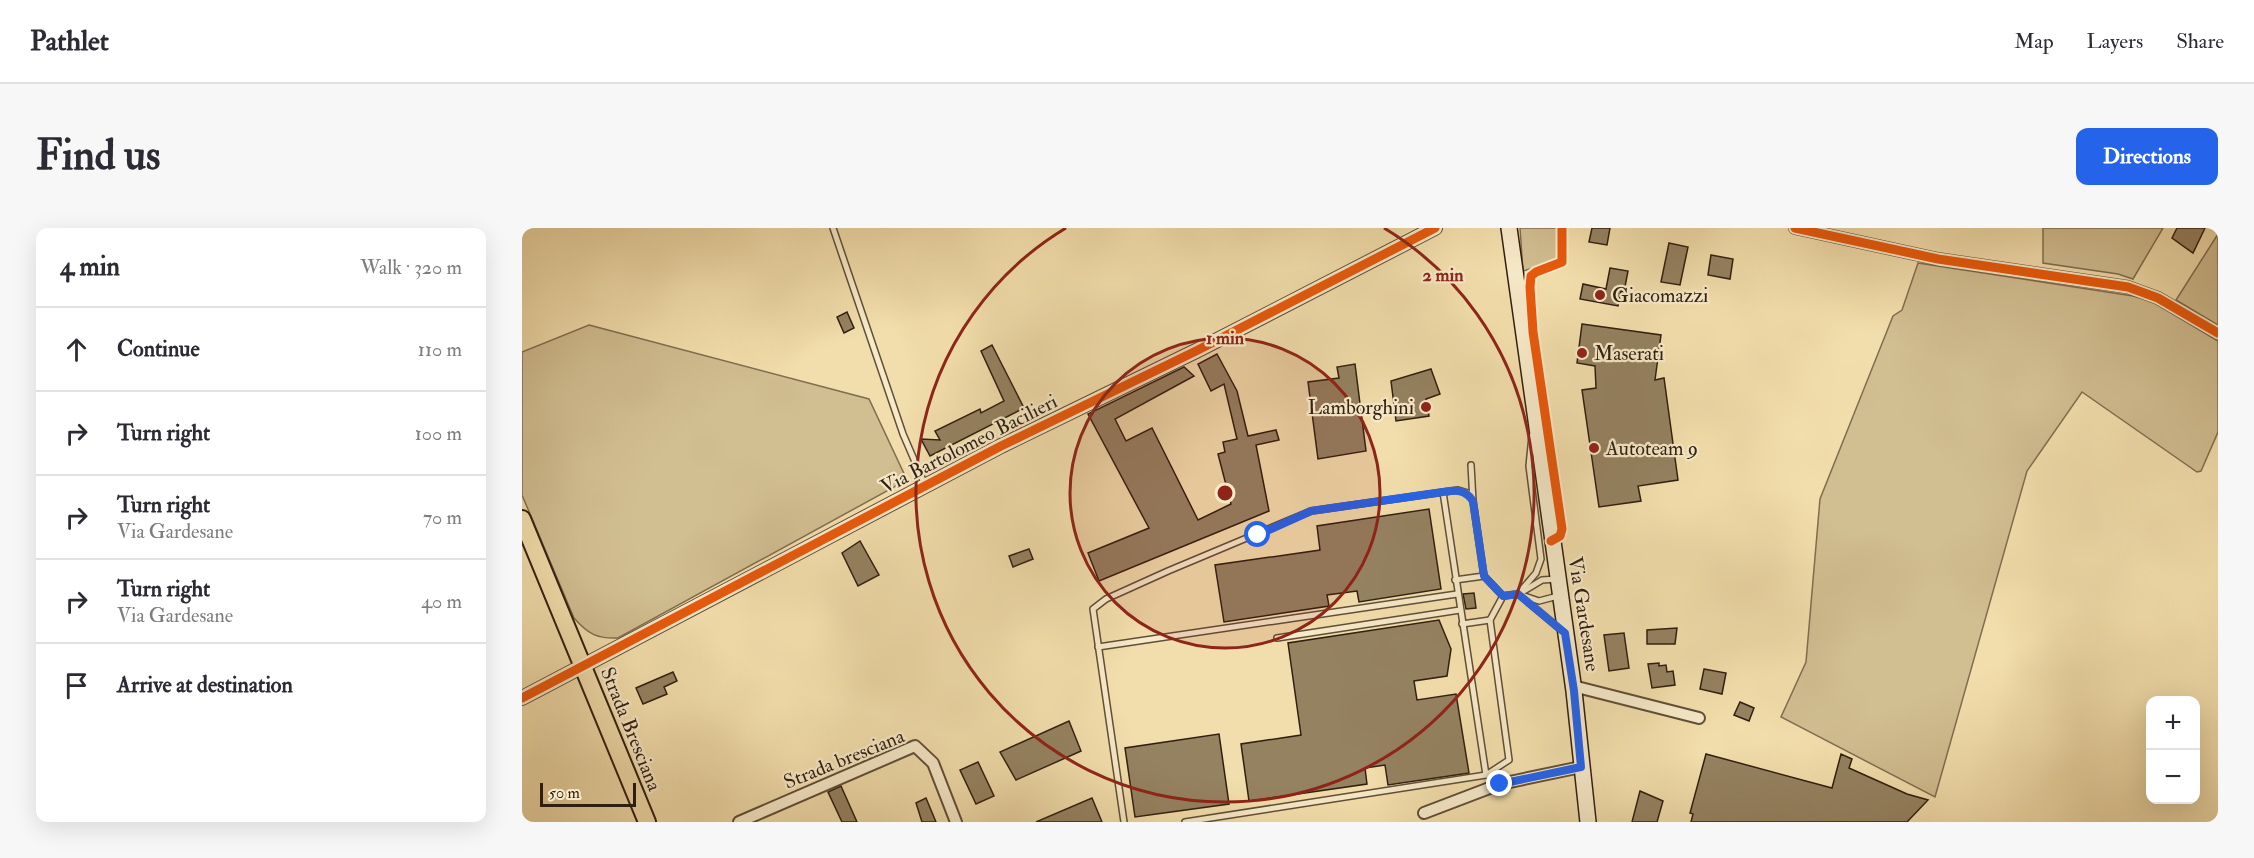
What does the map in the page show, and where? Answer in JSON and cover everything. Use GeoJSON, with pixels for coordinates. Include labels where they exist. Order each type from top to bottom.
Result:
{"type":"FeatureCollection","features":[{"type":"Feature","properties":{"kind":"main road","name":"Via Gardesane"},"geometry":{"type":"LineString","coordinates":[[1509,228],[1573,686],[1588,822]]}},
{"type":"Feature","properties":{"kind":"main road","name":"Strada Bresciana"},"geometry":{"type":"LineString","coordinates":[[522,519],[647,822]]}},
{"type":"Feature","properties":{"kind":"street","name":"Via Bartolomeo Bacilieri"},"geometry":{"type":"LineString","coordinates":[[522,698],[584,668],[925,486],[1435,228]]}},
{"type":"Feature","properties":{"kind":"street"},"geometry":{"type":"LineString","coordinates":[[1795,228],[1938,259],[2128,287],[2158,298],[2218,333]]}},
{"type":"Feature","properties":{"kind":"street","name":"Via Gardesane"},"geometry":{"type":"LineString","coordinates":[[1573,686],[1700,718]]}},
{"type":"Feature","properties":{"kind":"street","name":"Strada bresciana"},"geometry":{"type":"LineString","coordinates":[[739,822],[915,746],[933,763],[956,822]]}},
{"type":"Feature","properties":{"kind":"street"},"geometry":{"type":"LineString","coordinates":[[1424,813],[1500,784],[1581,767]]}},
{"type":"Feature","properties":{"kind":"lane"},"geometry":{"type":"LineString","coordinates":[[833,228],[903,434],[925,486]]}},
{"type":"Feature","properties":{"kind":"lane"},"geometry":{"type":"LineString","coordinates":[[1518,594],[1536,573],[1541,559],[1529,466],[1534,410]]}},
{"type":"Feature","properties":{"kind":"lane"},"geometry":{"type":"LineString","coordinates":[[1471,465],[1473,501],[1484,576],[1503,596]]}},
{"type":"Feature","properties":{"kind":"lane"},"geometry":{"type":"LineString","coordinates":[[1124,822],[1093,609],[1106,599],[1168,570],[1311,511],[1458,490],[1468,494],[1473,501]]}},
{"type":"Feature","properties":{"kind":"lane"},"geometry":{"type":"LineString","coordinates":[[1443,492],[1486,776]]}},
{"type":"Feature","properties":{"kind":"lane"},"geometry":{"type":"LineString","coordinates":[[1455,580],[1484,576]]}},
{"type":"Feature","properties":{"kind":"lane"},"geometry":{"type":"LineString","coordinates":[[1503,596],[1518,594],[1542,580],[1557,579]]}},
{"type":"Feature","properties":{"kind":"lane"},"geometry":{"type":"LineString","coordinates":[[1098,647],[1457,594]]}},
{"type":"Feature","properties":{"kind":"lane"},"geometry":{"type":"LineString","coordinates":[[1518,594],[1539,601],[1559,596]]}},
{"type":"Feature","properties":{"kind":"lane"},"geometry":{"type":"LineString","coordinates":[[1518,594],[1565,633]]}},
{"type":"Feature","properties":{"kind":"lane"},"geometry":{"type":"LineString","coordinates":[[1185,822],[1486,776],[1509,760],[1490,621],[1503,596]]}},
{"type":"Feature","properties":{"kind":"lane"},"geometry":{"type":"LineString","coordinates":[[1277,638],[1460,610]]}},
{"type":"Feature","properties":{"kind":"lane"},"geometry":{"type":"LineString","coordinates":[[1462,624],[1490,621]]}},
{"type":"Feature","properties":{"kind":"shaded area"},"geometry":{"type":"Polygon","coordinates":[[[1520,228],[1559,228],[1561,257],[1557,261],[1523,271],[1520,228]]]}},
{"type":"Feature","properties":{"kind":"shaded area"},"geometry":{"type":"Polygon","coordinates":[[[2043,228],[2163,228],[2133,279],[2118,274],[2043,263],[2043,228]]]}},
{"type":"Feature","properties":{"kind":"shaded area"},"geometry":{"type":"Polygon","coordinates":[[[2218,234],[2218,325],[2176,300],[2218,234]]]}},
{"type":"Feature","properties":{"kind":"shaded area"},"geometry":{"type":"Polygon","coordinates":[[[1918,263],[2133,296],[2152,301],[2218,341],[2218,432],[2201,471],[2197,472],[2082,392],[2027,471],[1935,797],[1781,717],[1806,662],[1820,499],[1893,316],[1902,310],[1918,263]]]}},
{"type":"Feature","properties":{"kind":"shaded area"},"geometry":{"type":"Polygon","coordinates":[[[589,325],[869,399],[907,480],[618,638],[604,638],[593,634],[574,618],[522,495],[522,352],[589,325]]]}},
{"type":"Feature","properties":{"kind":"building"},"geometry":{"type":"Polygon","coordinates":[[[1592,228],[1610,228],[1607,245],[1589,242],[1592,228]]]}},
{"type":"Feature","properties":{"kind":"building"},"geometry":{"type":"Polygon","coordinates":[[[2177,228],[2205,228],[2193,253],[2172,238],[2177,228]]]}},
{"type":"Feature","properties":{"kind":"building"},"geometry":{"type":"Polygon","coordinates":[[[1669,243],[1688,247],[1680,285],[1661,282],[1669,243]]]}},
{"type":"Feature","properties":{"kind":"building"},"geometry":{"type":"Polygon","coordinates":[[[1711,255],[1733,259],[1730,279],[1708,275],[1711,255]]]}},
{"type":"Feature","properties":{"kind":"building","name":"Giacomazzi"},"geometry":{"type":"Polygon","coordinates":[[[1610,268],[1628,271],[1624,292],[1621,291],[1618,306],[1580,299],[1583,284],[1606,289],[1610,268]]]}},
{"type":"Feature","properties":{"kind":"building"},"geometry":{"type":"Polygon","coordinates":[[[847,312],[854,328],[844,333],[837,317],[847,312]]]}},
{"type":"Feature","properties":{"kind":"building"},"geometry":{"type":"Polygon","coordinates":[[[1582,324],[1661,335],[1655,380],[1664,378],[1678,480],[1638,486],[1641,501],[1599,507],[1582,390],[1596,388],[1595,366],[1577,363],[1582,324]]]}},
{"type":"Feature","properties":{"kind":"building"},"geometry":{"type":"Polygon","coordinates":[[[992,345],[1024,408],[930,456],[921,439],[940,440],[935,431],[980,409],[981,413],[1004,401],[981,351],[992,345]]]}},
{"type":"Feature","properties":{"kind":"building"},"geometry":{"type":"Polygon","coordinates":[[[1217,354],[1237,391],[1248,436],[1276,430],[1279,440],[1256,445],[1269,511],[1099,581],[1088,553],[1149,528],[1088,414],[1184,367],[1194,376],[1115,419],[1126,441],[1152,428],[1198,520],[1231,504],[1218,454],[1225,452],[1223,442],[1237,439],[1224,384],[1211,391],[1198,364],[1217,354]]]}},
{"type":"Feature","properties":{"kind":"building"},"geometry":{"type":"Polygon","coordinates":[[[1355,364],[1366,451],[1318,459],[1308,382],[1339,378],[1337,367],[1355,364]]]}},
{"type":"Feature","properties":{"kind":"building"},"geometry":{"type":"Polygon","coordinates":[[[1431,369],[1440,394],[1426,399],[1429,416],[1396,421],[1391,381],[1431,369]]]}},
{"type":"Feature","properties":{"kind":"building"},"geometry":{"type":"Polygon","coordinates":[[[1429,509],[1441,589],[1359,602],[1357,591],[1327,595],[1329,606],[1224,622],[1215,565],[1320,550],[1317,526],[1429,509]]]}},
{"type":"Feature","properties":{"kind":"building"},"geometry":{"type":"Polygon","coordinates":[[[860,541],[879,575],[858,586],[842,553],[860,541]]]}},
{"type":"Feature","properties":{"kind":"building"},"geometry":{"type":"Polygon","coordinates":[[[1029,549],[1033,559],[1013,567],[1009,556],[1029,549]]]}},
{"type":"Feature","properties":{"kind":"building"},"geometry":{"type":"Polygon","coordinates":[[[1474,593],[1476,608],[1466,609],[1463,594],[1474,593]]]}},
{"type":"Feature","properties":{"kind":"building"},"geometry":{"type":"Polygon","coordinates":[[[1439,620],[1451,649],[1447,676],[1414,681],[1417,700],[1456,694],[1469,773],[1388,785],[1385,765],[1365,768],[1367,784],[1249,801],[1241,744],[1301,735],[1288,643],[1439,620]]]}},
{"type":"Feature","properties":{"kind":"building"},"geometry":{"type":"Polygon","coordinates":[[[1677,628],[1675,644],[1647,644],[1647,630],[1677,628]]]}},
{"type":"Feature","properties":{"kind":"building"},"geometry":{"type":"Polygon","coordinates":[[[1624,633],[1629,668],[1609,671],[1604,635],[1624,633]]]}},
{"type":"Feature","properties":{"kind":"building"},"geometry":{"type":"Polygon","coordinates":[[[1659,663],[1659,666],[1666,665],[1667,672],[1673,671],[1675,685],[1652,688],[1648,664],[1659,663]]]}},
{"type":"Feature","properties":{"kind":"building"},"geometry":{"type":"Polygon","coordinates":[[[1704,669],[1726,673],[1722,694],[1700,689],[1704,669]]]}},
{"type":"Feature","properties":{"kind":"building"},"geometry":{"type":"Polygon","coordinates":[[[673,672],[677,681],[664,687],[667,694],[643,704],[636,688],[673,672]]]}},
{"type":"Feature","properties":{"kind":"building"},"geometry":{"type":"Polygon","coordinates":[[[1740,702],[1754,708],[1749,721],[1734,715],[1740,702]]]}},
{"type":"Feature","properties":{"kind":"building"},"geometry":{"type":"Polygon","coordinates":[[[1069,721],[1081,751],[1016,780],[1000,752],[1069,721]]]}},
{"type":"Feature","properties":{"kind":"building"},"geometry":{"type":"Polygon","coordinates":[[[1219,734],[1229,804],[1135,817],[1125,748],[1219,734]]]}},
{"type":"Feature","properties":{"kind":"building"},"geometry":{"type":"Polygon","coordinates":[[[1706,754],[1832,788],[1841,754],[1852,759],[1849,768],[1907,794],[1928,800],[1907,822],[1691,822],[1693,814],[1690,813],[1706,754]]]}},
{"type":"Feature","properties":{"kind":"building"},"geometry":{"type":"Polygon","coordinates":[[[978,762],[994,796],[976,804],[960,770],[978,762]]]}},
{"type":"Feature","properties":{"kind":"building"},"geometry":{"type":"Polygon","coordinates":[[[841,786],[857,822],[842,822],[828,792],[841,786]]]}},
{"type":"Feature","properties":{"kind":"building"},"geometry":{"type":"Polygon","coordinates":[[[1640,791],[1663,801],[1657,822],[1632,822],[1640,791]]]}},
{"type":"Feature","properties":{"kind":"building"},"geometry":{"type":"Polygon","coordinates":[[[926,798],[936,822],[922,822],[916,803],[926,798]]]}},
{"type":"Feature","properties":{"kind":"building"},"geometry":{"type":"Polygon","coordinates":[[[1092,798],[1102,822],[1036,822],[1092,798]]]}},
{"type":"Feature","properties":{"kind":"cycle path"},"geometry":{"type":"LineString","coordinates":[[522,698],[1001,446],[1198,350],[1435,228]]}},
{"type":"Feature","properties":{"kind":"cycle path"},"geometry":{"type":"LineString","coordinates":[[1551,541],[1560,536],[1562,529],[1533,332],[1530,287],[1531,276],[1536,272],[1562,262],[1562,228]]}},
{"type":"Feature","properties":{"kind":"cycle path"},"geometry":{"type":"LineString","coordinates":[[1795,228],[1938,259],[2128,287],[2158,298],[2218,333]]}},
{"type":"Feature","properties":{"kind":"place","name":"Giacomazzi"},"geometry":{"type":"Point","coordinates":[1600,295]}},
{"type":"Feature","properties":{"kind":"place","name":"Maserati"},"geometry":{"type":"Point","coordinates":[1582,353]}},
{"type":"Feature","properties":{"kind":"place","name":"Lamborghini"},"geometry":{"type":"Point","coordinates":[1426,407]}},
{"type":"Feature","properties":{"kind":"place","name":"Autoteam 9"},"geometry":{"type":"Point","coordinates":[1594,448]}},
{"type":"Feature","properties":{"kind":"route"},"geometry":{"type":"LineString","coordinates":[[1258,535],[1311,511],[1458,490],[1468,494],[1473,501],[1484,576],[1503,596],[1518,594],[1565,633],[1574,691],[1581,767],[1500,784]]}}]}
